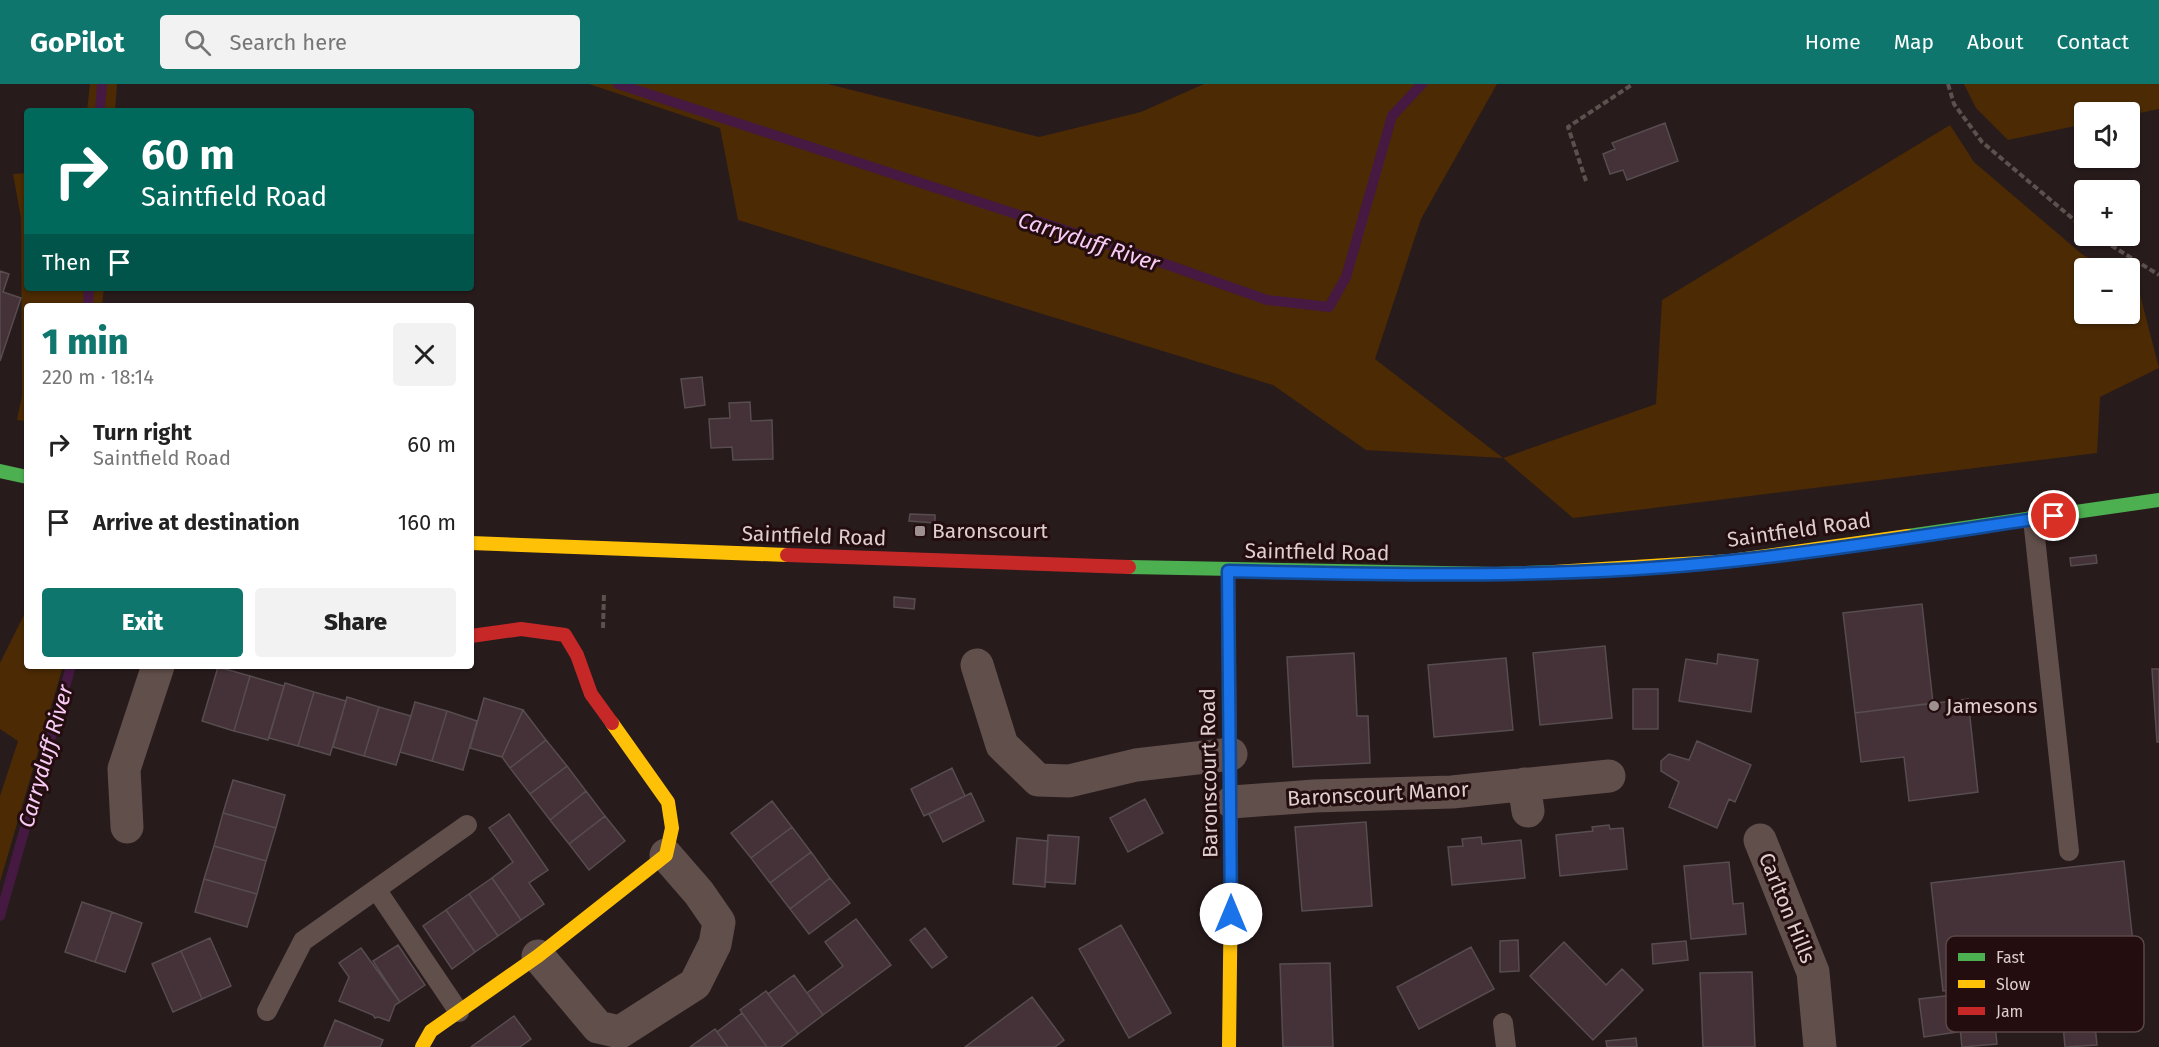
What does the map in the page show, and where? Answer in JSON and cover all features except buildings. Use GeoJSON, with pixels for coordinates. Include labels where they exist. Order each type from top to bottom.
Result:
{"type":"FeatureCollection","features":[{"type":"Feature","properties":{"kind":"main road"},"geometry":{"type":"LineString","coordinates":[[0,471],[24,476]]}},
{"type":"Feature","properties":{"kind":"main road","name":"Saintfield Road"},"geometry":{"type":"LineString","coordinates":[[474,543],[1228,571],[1496,574],[1609,570],[1731,561],[2159,500]]}},
{"type":"Feature","properties":{"kind":"main road","name":"Baronscourt Road"},"geometry":{"type":"LineString","coordinates":[[1228,571],[1232,802],[1229,1047]]}},
{"type":"Feature","properties":{"kind":"main road"},"geometry":{"type":"LineString","coordinates":[[422,1047],[431,1031],[538,956],[666,855],[672,828],[668,802],[591,694],[577,655],[565,635],[521,629],[474,636]]}},
{"type":"Feature","properties":{"kind":"street"},"geometry":{"type":"LineString","coordinates":[[977,665],[1002,745],[1038,780],[1069,781],[1136,765],[1231,754]]}},
{"type":"Feature","properties":{"kind":"street"},"geometry":{"type":"LineString","coordinates":[[128,827],[124,769],[157,669]]}},
{"type":"Feature","properties":{"kind":"street","name":"Baronscourt Manor"},"geometry":{"type":"LineString","coordinates":[[1232,802],[1314,796],[1452,792],[1526,798],[1609,776]]}},
{"type":"Feature","properties":{"kind":"street","name":"Carlton Hills"},"geometry":{"type":"LineString","coordinates":[[1760,840],[1814,972],[1820,1047]]}},
{"type":"Feature","properties":{"kind":"street"},"geometry":{"type":"LineString","coordinates":[[538,956],[598,1027],[620,1032],[695,984],[715,944],[719,922],[699,893],[666,855]]}},
{"type":"Feature","properties":{"kind":"lane"},"geometry":{"type":"LineString","coordinates":[[2033,519],[2069,851]]}},
{"type":"Feature","properties":{"kind":"lane"},"geometry":{"type":"LineString","coordinates":[[267,1011],[303,941],[467,825]]}},
{"type":"Feature","properties":{"kind":"lane"},"geometry":{"type":"LineString","coordinates":[[376,889],[459,1012]]}},
{"type":"Feature","properties":{"kind":"lane"},"geometry":{"type":"LineString","coordinates":[[1503,1023],[1506,1047]]}},
{"type":"Feature","properties":{"kind":"path"},"geometry":{"type":"LineString","coordinates":[[1586,181],[1568,127],[1633,84]]}},
{"type":"Feature","properties":{"kind":"path"},"geometry":{"type":"LineString","coordinates":[[1948,84],[1954,104],[1982,142],[2074,220]]}},
{"type":"Feature","properties":{"kind":"path"},"geometry":{"type":"LineString","coordinates":[[2112,246],[2159,275]]}},
{"type":"Feature","properties":{"kind":"shaded area"},"geometry":{"type":"Polygon","coordinates":[[[90,84],[117,84],[115,108],[87,108],[90,84]]]}},
{"type":"Feature","properties":{"kind":"shaded area"},"geometry":{"type":"Polygon","coordinates":[[[589,84],[828,84],[1039,137],[1141,112],[1204,84],[1497,84],[1421,219],[1375,359],[1503,458],[1366,450],[1273,385],[738,220],[720,128],[589,84]]]}},
{"type":"Feature","properties":{"kind":"shaded area"},"geometry":{"type":"Polygon","coordinates":[[[1964,84],[2159,84],[2159,109],[2140,113],[2140,102],[2074,102],[2074,126],[2008,140],[1976,108],[1964,84]]]}},
{"type":"Feature","properties":{"kind":"shaded area"},"geometry":{"type":"Polygon","coordinates":[[[1950,125],[1974,162],[2089,258],[2074,258],[2074,324],[2140,324],[2140,295],[2159,368],[2100,397],[2097,453],[1573,518],[1503,458],[1656,404],[1662,300],[1950,125]]]}},
{"type":"Feature","properties":{"kind":"shaded area"},"geometry":{"type":"Polygon","coordinates":[[[24,173],[24,291],[104,291],[102,303],[24,303],[24,421],[17,420],[22,396],[21,218],[13,174],[24,173]]]}},
{"type":"Feature","properties":{"kind":"shaded area"},"geometry":{"type":"Polygon","coordinates":[[[24,615],[24,669],[62,669],[0,882],[0,796],[18,741],[0,729],[0,663],[24,615]]]}},
{"type":"Feature","properties":{"kind":"waterway","name":"Carryduff River"},"geometry":{"type":"LineString","coordinates":[[100,108],[102,84]]}},
{"type":"Feature","properties":{"kind":"waterway","name":"Carryduff River"},"geometry":{"type":"LineString","coordinates":[[618,84],[1126,250],[1267,300],[1329,307],[1346,277],[1392,116],[1422,84]]}},
{"type":"Feature","properties":{"kind":"waterway","name":"Carryduff River"},"geometry":{"type":"LineString","coordinates":[[88,303],[89,291]]}},
{"type":"Feature","properties":{"kind":"waterway","name":"Carryduff River"},"geometry":{"type":"LineString","coordinates":[[0,916],[70,669]]}},
{"type":"Feature","properties":{"kind":"traffic: fast"},"geometry":{"type":"LineString","coordinates":[[0,471],[24,476]]}},
{"type":"Feature","properties":{"kind":"traffic: fast"},"geometry":{"type":"LineString","coordinates":[[1908,536],[2159,500]]}},
{"type":"Feature","properties":{"kind":"traffic: fast"},"geometry":{"type":"LineString","coordinates":[[1129,567],[1496,574],[1554,572]]}},
{"type":"Feature","properties":{"kind":"traffic: slow"},"geometry":{"type":"LineString","coordinates":[[1554,572],[1731,561],[1908,536]]}},
{"type":"Feature","properties":{"kind":"traffic: slow"},"geometry":{"type":"LineString","coordinates":[[474,543],[787,555]]}},
{"type":"Feature","properties":{"kind":"traffic: slow"},"geometry":{"type":"LineString","coordinates":[[422,1047],[431,1031],[538,956],[666,855],[672,828],[668,802],[612,723]]}},
{"type":"Feature","properties":{"kind":"traffic: slow"},"geometry":{"type":"LineString","coordinates":[[1229,1047],[1231,879]]}},
{"type":"Feature","properties":{"kind":"traffic: jam"},"geometry":{"type":"LineString","coordinates":[[787,555],[1129,567]]}},
{"type":"Feature","properties":{"kind":"traffic: jam"},"geometry":{"type":"LineString","coordinates":[[1228,571],[1231,879]]}},
{"type":"Feature","properties":{"kind":"traffic: jam"},"geometry":{"type":"LineString","coordinates":[[474,636],[521,629],[565,635],[577,655],[591,694],[612,723]]}},
{"type":"Feature","properties":{"kind":"place","name":"Baronscourt"},"geometry":{"type":"Point","coordinates":[920,531]}},
{"type":"Feature","properties":{"kind":"place","name":"Jamesons"},"geometry":{"type":"Point","coordinates":[1934,706]}},
{"type":"Feature","properties":{"kind":"route"},"geometry":{"type":"LineString","coordinates":[[1231,914],[1228,571],[1496,574],[1609,570],[1731,561],[2054,516]]}}]}
